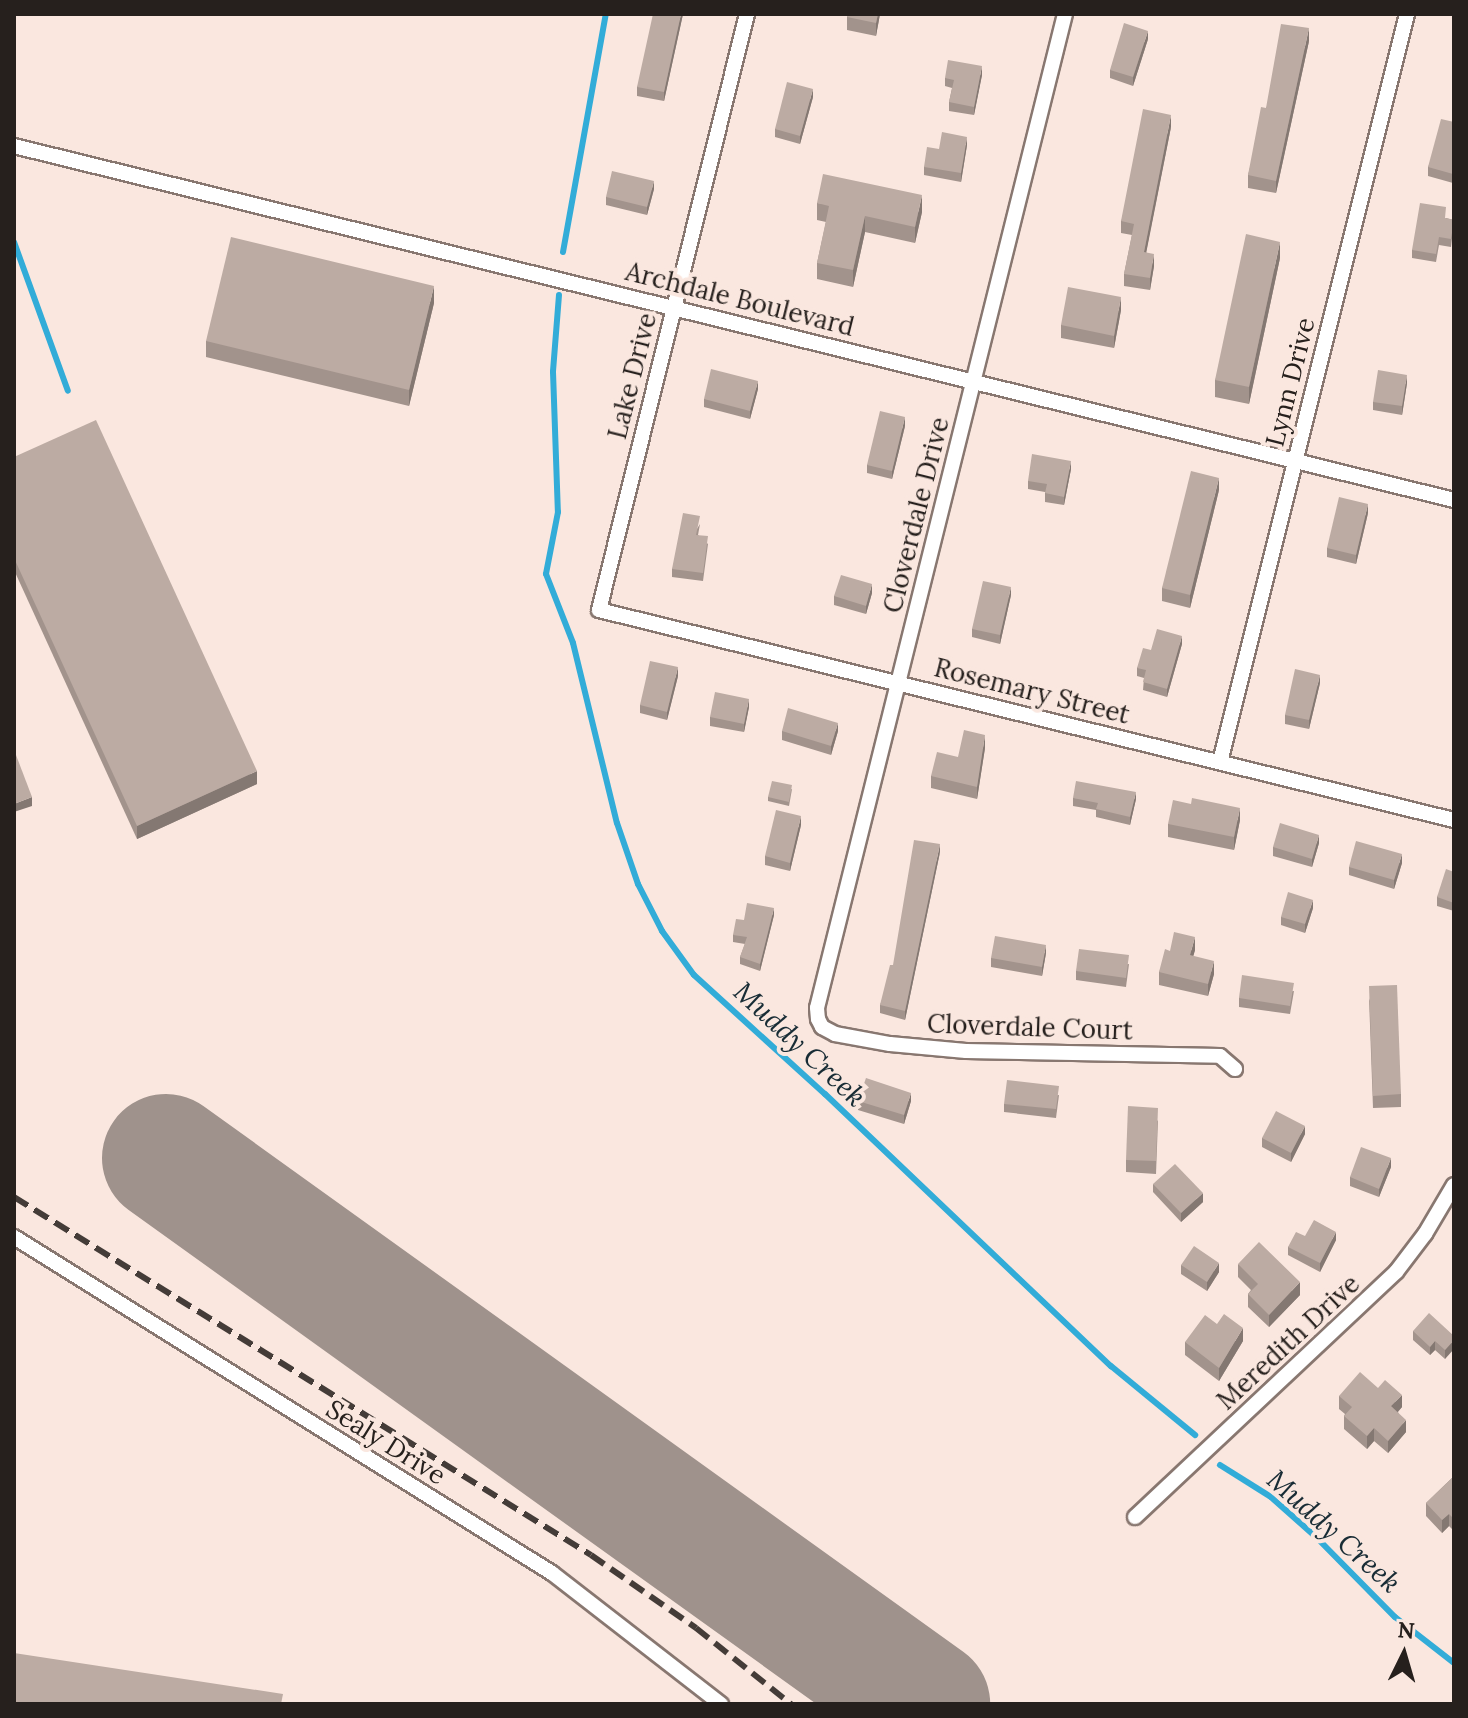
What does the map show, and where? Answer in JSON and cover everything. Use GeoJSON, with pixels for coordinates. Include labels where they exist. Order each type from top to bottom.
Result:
{"type":"FeatureCollection","features":[{"type":"Feature","properties":{"kind":"street","name":"Lake Drive"},"geometry":{"type":"LineString","coordinates":[[599,610],[747,14]]}},
{"type":"Feature","properties":{"kind":"street","name":"Cloverdale Drive"},"geometry":{"type":"LineString","coordinates":[[822,1027],[817,1008],[1065,14]]}},
{"type":"Feature","properties":{"kind":"street","name":"Lynn Drive"},"geometry":{"type":"LineString","coordinates":[[1220,762],[1407,14]]}},
{"type":"Feature","properties":{"kind":"street","name":"Archdale Boulevard"},"geometry":{"type":"LineString","coordinates":[[14,146],[1454,500]]}},
{"type":"Feature","properties":{"kind":"street","name":"Rosemary Street"},"geometry":{"type":"LineString","coordinates":[[599,610],[1454,820]]}},
{"type":"Feature","properties":{"kind":"street","name":"Cloverdale Court"},"geometry":{"type":"LineString","coordinates":[[822,1027],[850,1039],[966,1051],[1220,1056],[1235,1069]]}},
{"type":"Feature","properties":{"kind":"street","name":"Meredith Drive"},"geometry":{"type":"LineString","coordinates":[[1135,1517],[1396,1272],[1439,1214],[1454,1185]]}},
{"type":"Feature","properties":{"kind":"street","name":"Sealy Drive"},"geometry":{"type":"LineString","coordinates":[[14,1237],[552,1573],[721,1704]]}},
{"type":"Feature","properties":{"kind":"building"},"geometry":{"type":"Polygon","coordinates":[[[653,14],[681,14],[664,92],[637,87],[653,14]]]}},
{"type":"Feature","properties":{"kind":"building"},"geometry":{"type":"Polygon","coordinates":[[[847,14],[878,14],[876,23],[847,17],[847,14]]]}},
{"type":"Feature","properties":{"kind":"building"},"geometry":{"type":"Polygon","coordinates":[[[1124,23],[1148,31],[1133,77],[1110,70],[1124,23]]]}},
{"type":"Feature","properties":{"kind":"building"},"geometry":{"type":"Polygon","coordinates":[[[1281,24],[1309,28],[1276,181],[1248,175],[1261,107],[1266,108],[1281,24]]]}},
{"type":"Feature","properties":{"kind":"building"},"geometry":{"type":"Polygon","coordinates":[[[948,60],[982,66],[974,107],[949,102],[954,80],[945,78],[948,60]]]}},
{"type":"Feature","properties":{"kind":"building"},"geometry":{"type":"Polygon","coordinates":[[[787,82],[813,89],[800,136],[775,129],[787,82]]]}},
{"type":"Feature","properties":{"kind":"building"},"geometry":{"type":"Polygon","coordinates":[[[1143,109],[1171,115],[1144,252],[1154,254],[1150,278],[1124,274],[1134,224],[1121,221],[1143,109]]]}},
{"type":"Feature","properties":{"kind":"building"},"geometry":{"type":"Polygon","coordinates":[[[1441,119],[1454,122],[1453,174],[1428,167],[1441,119]]]}},
{"type":"Feature","properties":{"kind":"building"},"geometry":{"type":"Polygon","coordinates":[[[942,132],[967,137],[961,173],[924,167],[927,147],[939,149],[942,132]]]}},
{"type":"Feature","properties":{"kind":"building"},"geometry":{"type":"Polygon","coordinates":[[[612,171],[654,181],[647,207],[606,197],[612,171]]]}},
{"type":"Feature","properties":{"kind":"building"},"geometry":{"type":"Polygon","coordinates":[[[823,174],[922,195],[915,227],[865,216],[853,270],[817,263],[829,206],[817,203],[823,174]]]}},
{"type":"Feature","properties":{"kind":"building"},"geometry":{"type":"Polygon","coordinates":[[[1420,203],[1446,207],[1445,218],[1454,220],[1451,239],[1439,237],[1436,254],[1412,250],[1420,203]]]}},
{"type":"Feature","properties":{"kind":"building"},"geometry":{"type":"Polygon","coordinates":[[[1246,234],[1280,242],[1249,387],[1215,380],[1246,234]]]}},
{"type":"Feature","properties":{"kind":"building"},"geometry":{"type":"Polygon","coordinates":[[[231,237],[434,286],[409,390],[206,341],[231,237]]]}},
{"type":"Feature","properties":{"kind":"building"},"geometry":{"type":"Polygon","coordinates":[[[1068,287],[1121,297],[1114,336],[1061,325],[1068,287]]]}},
{"type":"Feature","properties":{"kind":"building"},"geometry":{"type":"Polygon","coordinates":[[[711,369],[758,381],[750,411],[704,399],[711,369]]]}},
{"type":"Feature","properties":{"kind":"building"},"geometry":{"type":"Polygon","coordinates":[[[1378,370],[1407,375],[1402,406],[1373,402],[1378,370]]]}},
{"type":"Feature","properties":{"kind":"building"},"geometry":{"type":"Polygon","coordinates":[[[880,411],[905,417],[892,471],[867,465],[880,411]]]}},
{"type":"Feature","properties":{"kind":"building"},"geometry":{"type":"Polygon","coordinates":[[[96,420],[257,771],[137,826],[14,558],[14,457],[96,420]]]}},
{"type":"Feature","properties":{"kind":"building"},"geometry":{"type":"Polygon","coordinates":[[[1032,454],[1071,461],[1064,497],[1045,493],[1047,484],[1028,481],[1032,454]]]}},
{"type":"Feature","properties":{"kind":"building"},"geometry":{"type":"Polygon","coordinates":[[[1191,471],[1219,478],[1190,595],[1162,588],[1191,471]]]}},
{"type":"Feature","properties":{"kind":"building"},"geometry":{"type":"Polygon","coordinates":[[[1339,497],[1368,504],[1356,555],[1327,548],[1339,497]]]}},
{"type":"Feature","properties":{"kind":"building"},"geometry":{"type":"Polygon","coordinates":[[[683,513],[700,516],[696,535],[708,536],[703,573],[672,569],[683,513]]]}},
{"type":"Feature","properties":{"kind":"building"},"geometry":{"type":"Polygon","coordinates":[[[841,575],[872,584],[866,606],[834,596],[841,575]]]}},
{"type":"Feature","properties":{"kind":"building"},"geometry":{"type":"Polygon","coordinates":[[[983,581],[1011,587],[1000,635],[972,629],[983,581]]]}},
{"type":"Feature","properties":{"kind":"building"},"geometry":{"type":"Polygon","coordinates":[[[1157,629],[1182,636],[1167,689],[1143,682],[1146,670],[1137,668],[1143,648],[1151,650],[1157,629]]]}},
{"type":"Feature","properties":{"kind":"building"},"geometry":{"type":"Polygon","coordinates":[[[650,661],[678,667],[667,712],[640,705],[650,661]]]}},
{"type":"Feature","properties":{"kind":"building"},"geometry":{"type":"Polygon","coordinates":[[[1295,669],[1320,675],[1309,720],[1285,715],[1295,669]]]}},
{"type":"Feature","properties":{"kind":"building"},"geometry":{"type":"Polygon","coordinates":[[[715,692],[749,699],[744,724],[710,717],[715,692]]]}},
{"type":"Feature","properties":{"kind":"building"},"geometry":{"type":"Polygon","coordinates":[[[788,708],[838,723],[831,746],[782,731],[788,708]]]}},
{"type":"Feature","properties":{"kind":"building"},"geometry":{"type":"Polygon","coordinates":[[[964,730],[985,735],[977,787],[931,776],[937,752],[958,757],[964,730]]]}},
{"type":"Feature","properties":{"kind":"building"},"geometry":{"type":"Polygon","coordinates":[[[14,756],[32,797],[14,804],[14,756]]]}},
{"type":"Feature","properties":{"kind":"building"},"geometry":{"type":"Polygon","coordinates":[[[772,781],[792,785],[789,802],[768,797],[772,781]]]}},
{"type":"Feature","properties":{"kind":"building"},"geometry":{"type":"Polygon","coordinates":[[[1076,781],[1136,792],[1130,817],[1096,809],[1098,803],[1073,798],[1076,781]]]}},
{"type":"Feature","properties":{"kind":"building"},"geometry":{"type":"Polygon","coordinates":[[[1192,798],[1240,808],[1234,837],[1168,824],[1173,800],[1191,804],[1192,798]]]}},
{"type":"Feature","properties":{"kind":"building"},"geometry":{"type":"Polygon","coordinates":[[[776,810],[801,816],[790,863],[765,856],[776,810]]]}},
{"type":"Feature","properties":{"kind":"building"},"geometry":{"type":"Polygon","coordinates":[[[1280,823],[1319,835],[1312,859],[1273,847],[1280,823]]]}},
{"type":"Feature","properties":{"kind":"building"},"geometry":{"type":"Polygon","coordinates":[[[914,840],[940,844],[905,1011],[880,1005],[890,965],[893,965],[914,840]]]}},
{"type":"Feature","properties":{"kind":"building"},"geometry":{"type":"Polygon","coordinates":[[[1356,841],[1402,854],[1394,880],[1349,867],[1356,841]]]}},
{"type":"Feature","properties":{"kind":"building"},"geometry":{"type":"Polygon","coordinates":[[[1446,869],[1454,872],[1454,903],[1437,897],[1446,869]]]}},
{"type":"Feature","properties":{"kind":"building"},"geometry":{"type":"Polygon","coordinates":[[[1288,892],[1313,900],[1305,924],[1281,917],[1288,892]]]}},
{"type":"Feature","properties":{"kind":"building"},"geometry":{"type":"Polygon","coordinates":[[[747,903],[774,908],[760,964],[740,957],[747,937],[733,935],[736,919],[744,920],[747,903]]]}},
{"type":"Feature","properties":{"kind":"building"},"geometry":{"type":"Polygon","coordinates":[[[1174,932],[1195,937],[1190,955],[1214,961],[1208,984],[1159,972],[1165,949],[1170,951],[1174,932]]]}},
{"type":"Feature","properties":{"kind":"building"},"geometry":{"type":"Polygon","coordinates":[[[995,936],[1046,945],[1042,967],[991,958],[995,936]]]}},
{"type":"Feature","properties":{"kind":"building"},"geometry":{"type":"Polygon","coordinates":[[[1079,949],[1129,955],[1126,978],[1076,971],[1079,949]]]}},
{"type":"Feature","properties":{"kind":"building"},"geometry":{"type":"Polygon","coordinates":[[[1242,975],[1294,983],[1290,1006],[1239,998],[1242,975]]]}},
{"type":"Feature","properties":{"kind":"building"},"geometry":{"type":"Polygon","coordinates":[[[1397,985],[1401,1094],[1373,1096],[1369,986],[1397,985]]]}},
{"type":"Feature","properties":{"kind":"building"},"geometry":{"type":"Polygon","coordinates":[[[866,1078],[911,1093],[904,1115],[858,1101],[866,1078]]]}},
{"type":"Feature","properties":{"kind":"building"},"geometry":{"type":"Polygon","coordinates":[[[1007,1080],[1059,1086],[1056,1109],[1004,1104],[1007,1080]]]}},
{"type":"Feature","properties":{"kind":"building"},"geometry":{"type":"Polygon","coordinates":[[[1128,1106],[1158,1108],[1156,1161],[1126,1160],[1128,1106]]]}},
{"type":"Feature","properties":{"kind":"building"},"geometry":{"type":"Polygon","coordinates":[[[1276,1111],[1305,1126],[1291,1153],[1262,1138],[1276,1111]]]}},
{"type":"Feature","properties":{"kind":"building"},"geometry":{"type":"Polygon","coordinates":[[[1361,1147],[1391,1158],[1379,1189],[1350,1177],[1361,1147]]]}},
{"type":"Feature","properties":{"kind":"building"},"geometry":{"type":"Polygon","coordinates":[[[1175,1164],[1203,1193],[1181,1213],[1153,1184],[1175,1164]]]}},
{"type":"Feature","properties":{"kind":"building"},"geometry":{"type":"Polygon","coordinates":[[[1314,1220],[1336,1232],[1320,1263],[1288,1247],[1296,1232],[1305,1236],[1314,1220]]]}},
{"type":"Feature","properties":{"kind":"building"},"geometry":{"type":"Polygon","coordinates":[[[1259,1242],[1300,1282],[1269,1315],[1248,1294],[1258,1284],[1238,1264],[1259,1242]]]}},
{"type":"Feature","properties":{"kind":"building"},"geometry":{"type":"Polygon","coordinates":[[[1194,1246],[1219,1263],[1207,1282],[1181,1265],[1194,1246]]]}},
{"type":"Feature","properties":{"kind":"building"},"geometry":{"type":"Polygon","coordinates":[[[1429,1313],[1454,1336],[1445,1350],[1435,1341],[1430,1347],[1413,1331],[1429,1313]]]}},
{"type":"Feature","properties":{"kind":"building"},"geometry":{"type":"Polygon","coordinates":[[[1224,1314],[1243,1328],[1219,1368],[1185,1342],[1205,1315],[1217,1324],[1224,1314]]]}},
{"type":"Feature","properties":{"kind":"building"},"geometry":{"type":"Polygon","coordinates":[[[1360,1372],[1378,1388],[1385,1380],[1402,1395],[1391,1406],[1406,1420],[1388,1441],[1374,1428],[1367,1436],[1344,1416],[1352,1407],[1339,1396],[1360,1372]]]}},
{"type":"Feature","properties":{"kind":"building"},"geometry":{"type":"Polygon","coordinates":[[[1454,1476],[1454,1519],[1449,1514],[1442,1520],[1426,1503],[1454,1476]]]}},
{"type":"Feature","properties":{"kind":"building"},"geometry":{"type":"Polygon","coordinates":[[[14,1653],[283,1694],[281,1704],[14,1704],[14,1653]]]}},
{"type":"Feature","properties":{"kind":"waterway"},"geometry":{"type":"LineString","coordinates":[[563,252],[606,14]]}},
{"type":"Feature","properties":{"kind":"waterway","name":"Muddy Creek"},"geometry":{"type":"LineString","coordinates":[[14,242],[68,391]]}},
{"type":"Feature","properties":{"kind":"waterway","name":"Muddy Creek"},"geometry":{"type":"LineString","coordinates":[[559,295],[553,372],[558,512],[546,574],[573,643],[617,823],[638,884],[662,931],[694,975],[825,1094],[1111,1366],[1195,1435]]}},
{"type":"Feature","properties":{"kind":"waterway","name":"Muddy Creek"},"geometry":{"type":"LineString","coordinates":[[1220,1465],[1271,1497],[1317,1538],[1395,1617],[1454,1663]]}},
{"type":"Feature","properties":{"kind":"runway"},"geometry":{"type":"LineString","coordinates":[[166,1158],[926,1704]]}},
{"type":"Feature","properties":{"kind":"railway"},"geometry":{"type":"LineString","coordinates":[[14,1197],[591,1555],[696,1628],[791,1704]]}}]}
